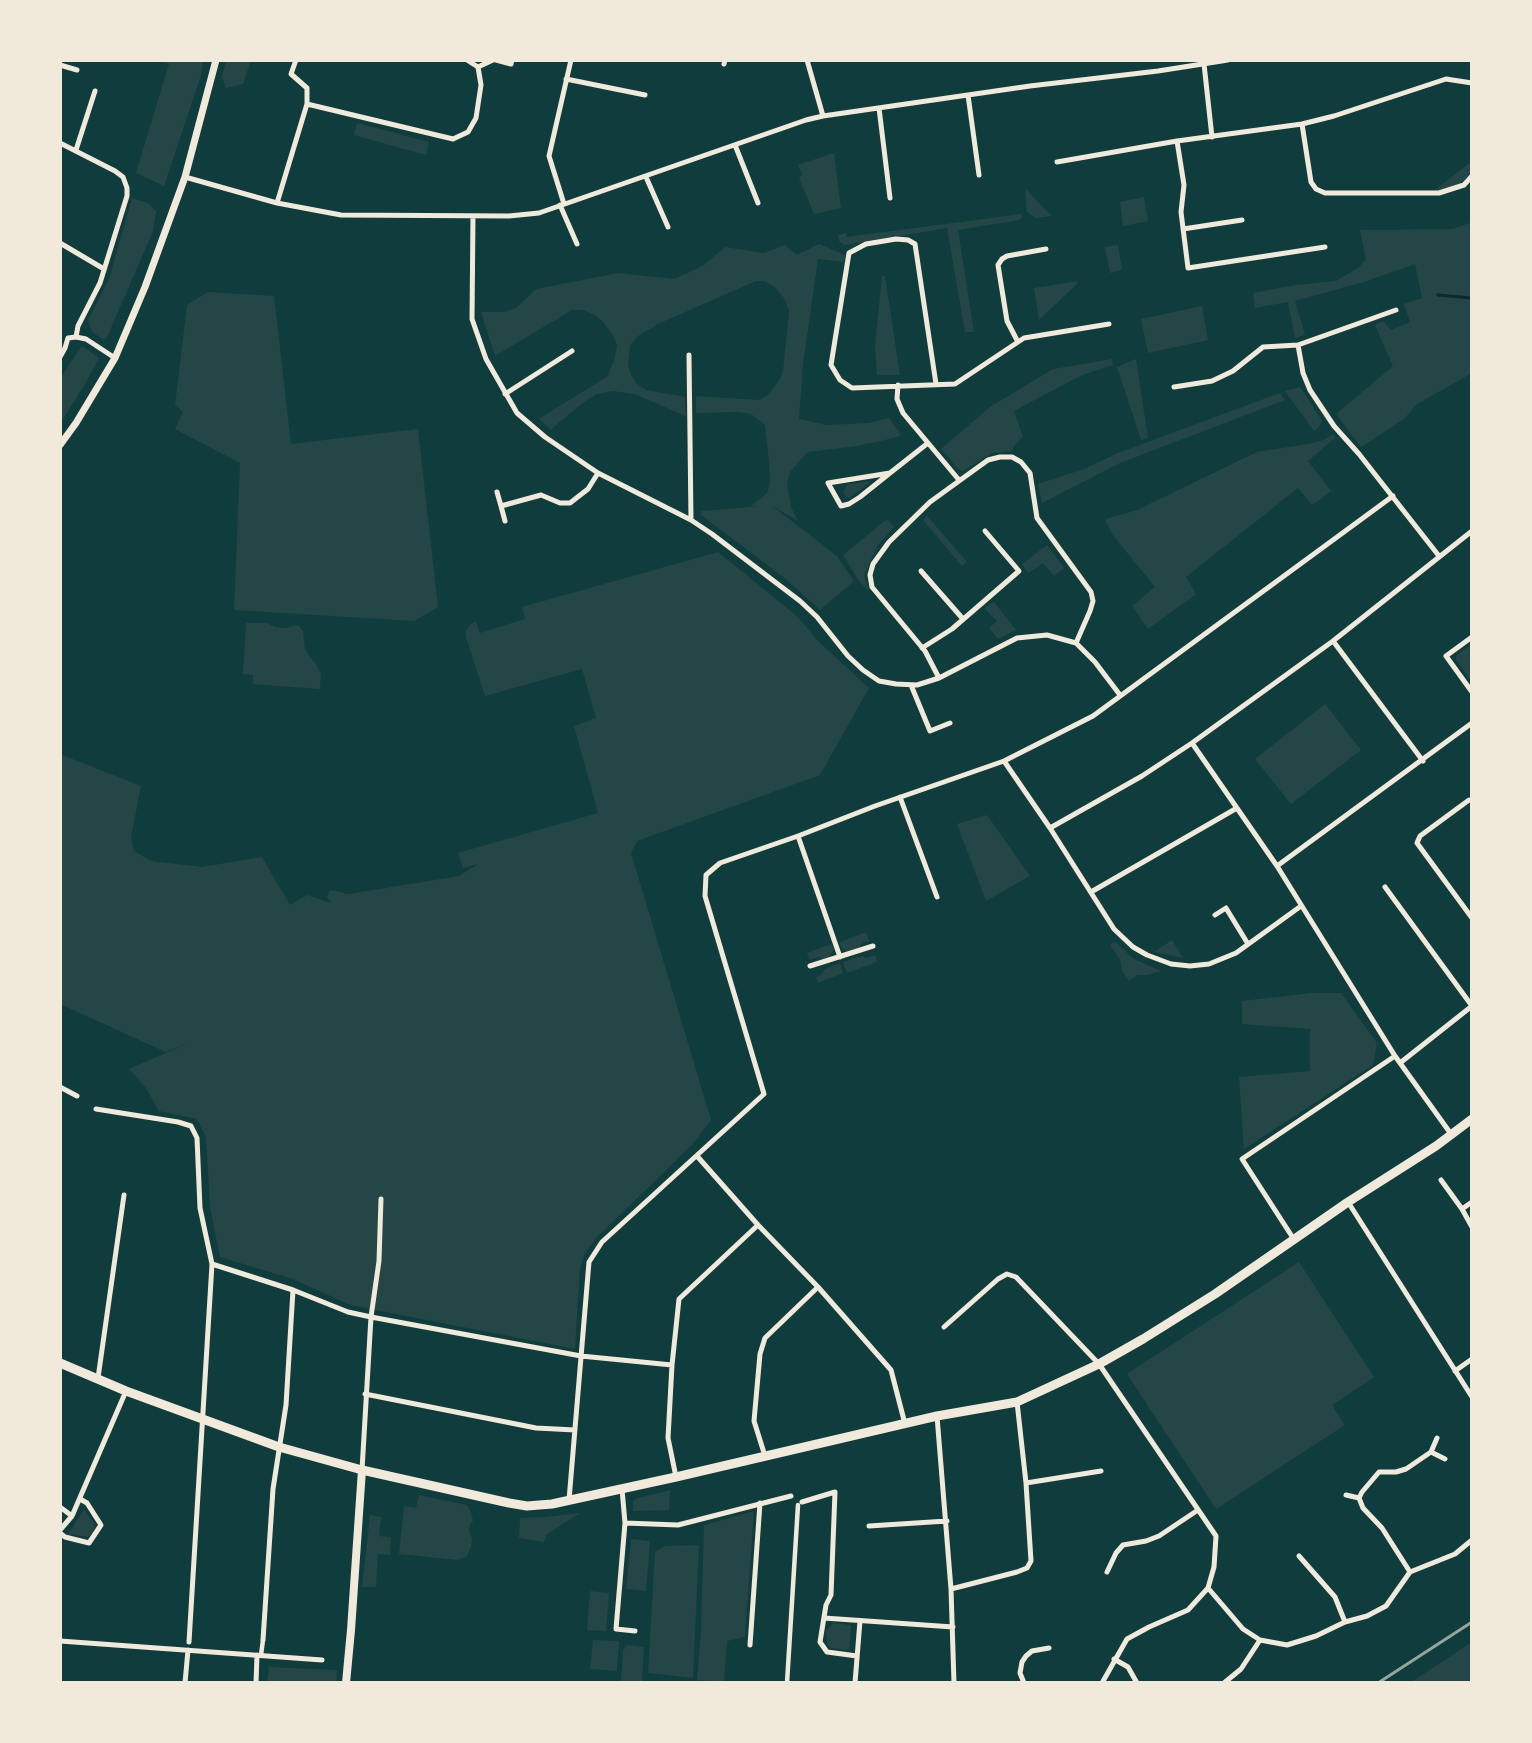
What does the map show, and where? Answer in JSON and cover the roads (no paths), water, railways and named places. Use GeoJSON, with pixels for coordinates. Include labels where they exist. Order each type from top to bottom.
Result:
{"type":"FeatureCollection","features":[{"type":"Feature","properties":{"kind":"main road"},"geometry":{"type":"LineString","coordinates":[[60,1363],[126,1391],[279,1447],[362,1470],[509,1503],[527,1506],[552,1504],[938,1416],[1017,1402],[1099,1364],[1215,1294],[1293,1238],[1436,1146],[1472,1119]]}},
{"type":"Feature","properties":{"kind":"main road"},"geometry":{"type":"LineString","coordinates":[[346,1683],[362,1470]]}},
{"type":"Feature","properties":{"kind":"street"},"geometry":{"type":"LineString","coordinates":[[60,445],[116,358],[145,287],[185,177],[216,60]]}},
{"type":"Feature","properties":{"kind":"street"},"geometry":{"type":"LineString","coordinates":[[277,203],[307,104],[307,88],[291,74],[296,60]]}},
{"type":"Feature","properties":{"kind":"street"},"geometry":{"type":"LineString","coordinates":[[307,104],[453,139],[468,132],[476,118],[481,85],[478,67],[467,60]]}},
{"type":"Feature","properties":{"kind":"street"},"geometry":{"type":"LineString","coordinates":[[478,67],[494,60],[511,64],[512,60]]}},
{"type":"Feature","properties":{"kind":"street"},"geometry":{"type":"LineString","coordinates":[[570,60],[549,156],[562,204],[577,244]]}},
{"type":"Feature","properties":{"kind":"street"},"geometry":{"type":"LineString","coordinates":[[807,60],[823,116]]}},
{"type":"Feature","properties":{"kind":"street"},"geometry":{"type":"LineString","coordinates":[[185,177],[277,203],[341,215],[509,216],[539,213],[823,116],[1226,60]]}},
{"type":"Feature","properties":{"kind":"street"},"geometry":{"type":"LineString","coordinates":[[1204,64],[1212,137]]}},
{"type":"Feature","properties":{"kind":"street"},"geometry":{"type":"LineString","coordinates":[[60,65],[76,70]]}},
{"type":"Feature","properties":{"kind":"street"},"geometry":{"type":"LineString","coordinates":[[566,79],[645,95]]}},
{"type":"Feature","properties":{"kind":"street"},"geometry":{"type":"LineString","coordinates":[[1057,162],[1177,141],[1302,124],[1334,116],[1446,79],[1472,83]]}},
{"type":"Feature","properties":{"kind":"street"},"geometry":{"type":"LineString","coordinates":[[76,150],[94,91]]}},
{"type":"Feature","properties":{"kind":"street"},"geometry":{"type":"LineString","coordinates":[[968,95],[979,176]]}},
{"type":"Feature","properties":{"kind":"street"},"geometry":{"type":"LineString","coordinates":[[879,108],[890,198]]}},
{"type":"Feature","properties":{"kind":"street"},"geometry":{"type":"LineString","coordinates":[[1302,124],[1311,182],[1316,189],[1325,193],[1439,193],[1464,186],[1472,177]]}},
{"type":"Feature","properties":{"kind":"street"},"geometry":{"type":"LineString","coordinates":[[1177,141],[1184,185],[1181,212],[1188,268],[1325,247]]}},
{"type":"Feature","properties":{"kind":"street"},"geometry":{"type":"LineString","coordinates":[[60,143],[123,177],[127,188],[127,196],[104,269],[88,310],[78,326],[76,337]]}},
{"type":"Feature","properties":{"kind":"street"},"geometry":{"type":"LineString","coordinates":[[735,146],[758,203]]}},
{"type":"Feature","properties":{"kind":"street"},"geometry":{"type":"LineString","coordinates":[[646,177],[668,227]]}},
{"type":"Feature","properties":{"kind":"street"},"geometry":{"type":"LineString","coordinates":[[473,216],[472,319],[486,359],[517,413],[545,437],[598,473],[691,520],[800,601],[817,617],[848,656],[879,681],[917,685],[939,678],[1017,638],[1047,634],[1076,643],[1095,662],[1120,695]]}},
{"type":"Feature","properties":{"kind":"street"},"geometry":{"type":"LineString","coordinates":[[1183,229],[1242,220]]}},
{"type":"Feature","properties":{"kind":"street"},"geometry":{"type":"LineString","coordinates":[[936,384],[915,244],[908,240],[896,239],[866,244],[849,253],[831,365],[840,380],[852,388],[955,384],[1024,338],[1109,324]]}},
{"type":"Feature","properties":{"kind":"street"},"geometry":{"type":"LineString","coordinates":[[60,243],[104,269]]}},
{"type":"Feature","properties":{"kind":"street"},"geometry":{"type":"LineString","coordinates":[[1018,342],[1007,321],[998,265],[1006,256],[1046,249]]}},
{"type":"Feature","properties":{"kind":"street"},"geometry":{"type":"LineString","coordinates":[[1174,387],[1212,381],[1233,371],[1263,347],[1298,345],[1396,310]]}},
{"type":"Feature","properties":{"kind":"street"},"geometry":{"type":"LineString","coordinates":[[60,338],[86,339],[116,358]]}},
{"type":"Feature","properties":{"kind":"street"},"geometry":{"type":"LineString","coordinates":[[60,357],[68,338]]}},
{"type":"Feature","properties":{"kind":"street"},"geometry":{"type":"LineString","coordinates":[[1298,345],[1303,373],[1310,390],[1334,426],[1393,496],[1439,556]]}},
{"type":"Feature","properties":{"kind":"street"},"geometry":{"type":"LineString","coordinates":[[505,393],[572,351]]}},
{"type":"Feature","properties":{"kind":"street"},"geometry":{"type":"LineString","coordinates":[[689,355],[691,520]]}},
{"type":"Feature","properties":{"kind":"street"},"geometry":{"type":"LineString","coordinates":[[898,385],[897,399],[903,413],[959,480]]}},
{"type":"Feature","properties":{"kind":"street"},"geometry":{"type":"LineString","coordinates":[[890,473],[828,483],[841,506],[860,497],[928,443]]}},
{"type":"Feature","properties":{"kind":"street"},"geometry":{"type":"LineString","coordinates":[[939,678],[922,648],[872,587],[870,575],[873,564],[889,542],[930,502],[988,460],[1012,457],[1021,462],[1030,474],[1038,518],[1091,592],[1093,601],[1076,643]]}},
{"type":"Feature","properties":{"kind":"street"},"geometry":{"type":"LineString","coordinates":[[501,506],[541,495],[560,503],[570,503],[588,489],[598,473]]}},
{"type":"Feature","properties":{"kind":"street"},"geometry":{"type":"LineString","coordinates":[[497,492],[506,521]]}},
{"type":"Feature","properties":{"kind":"street"},"geometry":{"type":"LineString","coordinates":[[569,1500],[589,1262],[602,1242],[764,1094],[705,896],[706,875],[720,863],[1005,761],[1093,716],[1393,496]]}},
{"type":"Feature","properties":{"kind":"street"},"geometry":{"type":"LineString","coordinates":[[922,648],[952,629],[1018,571],[985,531]]}},
{"type":"Feature","properties":{"kind":"street"},"geometry":{"type":"LineString","coordinates":[[1050,828],[1142,776],[1192,743],[1333,641],[1472,531]]}},
{"type":"Feature","properties":{"kind":"street"},"geometry":{"type":"LineString","coordinates":[[921,571],[963,619]]}},
{"type":"Feature","properties":{"kind":"street"},"geometry":{"type":"LineString","coordinates":[[1472,637],[1446,656],[1472,693]]}},
{"type":"Feature","properties":{"kind":"street"},"geometry":{"type":"LineString","coordinates":[[1333,641],[1423,761]]}},
{"type":"Feature","properties":{"kind":"street"},"geometry":{"type":"LineString","coordinates":[[911,685],[930,731],[950,723]]}},
{"type":"Feature","properties":{"kind":"street"},"geometry":{"type":"LineString","coordinates":[[1277,866],[1472,723]]}},
{"type":"Feature","properties":{"kind":"street"},"geometry":{"type":"LineString","coordinates":[[1192,743],[1277,866],[1395,1056],[1451,1134]]}},
{"type":"Feature","properties":{"kind":"street"},"geometry":{"type":"LineString","coordinates":[[1005,761],[1114,929],[1133,948],[1171,964],[1190,966],[1209,964],[1236,953],[1301,906]]}},
{"type":"Feature","properties":{"kind":"street"},"geometry":{"type":"LineString","coordinates":[[900,797],[937,897]]}},
{"type":"Feature","properties":{"kind":"street"},"geometry":{"type":"LineString","coordinates":[[1472,801],[1469,800],[1420,836],[1417,843],[1472,918]]}},
{"type":"Feature","properties":{"kind":"street"},"geometry":{"type":"LineString","coordinates":[[1091,892],[1237,808]]}},
{"type":"Feature","properties":{"kind":"street"},"geometry":{"type":"LineString","coordinates":[[798,836],[840,957]]}},
{"type":"Feature","properties":{"kind":"street"},"geometry":{"type":"LineString","coordinates":[[1385,887],[1472,1006],[1400,1063]]}},
{"type":"Feature","properties":{"kind":"street"},"geometry":{"type":"LineString","coordinates":[[1215,915],[1226,908],[1248,945]]}},
{"type":"Feature","properties":{"kind":"street"},"geometry":{"type":"LineString","coordinates":[[810,966],[873,946]]}},
{"type":"Feature","properties":{"kind":"street"},"geometry":{"type":"LineString","coordinates":[[1293,1238],[1242,1159],[1395,1056]]}},
{"type":"Feature","properties":{"kind":"street"},"geometry":{"type":"LineString","coordinates":[[60,1087],[77,1096]]}},
{"type":"Feature","properties":{"kind":"street"},"geometry":{"type":"LineString","coordinates":[[96,1109],[191,1126],[197,1138],[200,1208],[212,1264],[185,1683]]}},
{"type":"Feature","properties":{"kind":"street"},"geometry":{"type":"LineString","coordinates":[[697,1156],[891,1370],[905,1424]]}},
{"type":"Feature","properties":{"kind":"street"},"geometry":{"type":"LineString","coordinates":[[1441,1180],[1472,1227]]}},
{"type":"Feature","properties":{"kind":"street"},"geometry":{"type":"LineString","coordinates":[[98,1378],[124,1195]]}},
{"type":"Feature","properties":{"kind":"street"},"geometry":{"type":"LineString","coordinates":[[362,1470],[371,1317],[379,1261],[381,1199]]}},
{"type":"Feature","properties":{"kind":"street"},"geometry":{"type":"LineString","coordinates":[[1348,1202],[1472,1397]]}},
{"type":"Feature","properties":{"kind":"street"},"geometry":{"type":"LineString","coordinates":[[1462,1209],[1472,1202]]}},
{"type":"Feature","properties":{"kind":"street"},"geometry":{"type":"LineString","coordinates":[[676,1477],[668,1438],[679,1299],[758,1225]]}},
{"type":"Feature","properties":{"kind":"street"},"geometry":{"type":"LineString","coordinates":[[212,1264],[293,1290],[348,1312],[581,1356],[672,1365]]}},
{"type":"Feature","properties":{"kind":"street"},"geometry":{"type":"LineString","coordinates":[[944,1327],[1007,1274],[1016,1277],[1099,1364],[1216,1536],[1214,1567],[1208,1588],[1188,1611],[1127,1639],[1102,1683]]}},
{"type":"Feature","properties":{"kind":"street"},"geometry":{"type":"LineString","coordinates":[[765,1456],[754,1421],[760,1354],[765,1338],[818,1287]]}},
{"type":"Feature","properties":{"kind":"street"},"geometry":{"type":"LineString","coordinates":[[256,1683],[263,1640],[273,1489],[286,1405],[293,1290]]}},
{"type":"Feature","properties":{"kind":"street"},"geometry":{"type":"LineString","coordinates":[[1455,1371],[1472,1359]]}},
{"type":"Feature","properties":{"kind":"street"},"geometry":{"type":"LineString","coordinates":[[80,1499],[87,1503],[101,1525],[89,1543],[65,1537],[60,1532],[72,1516],[80,1499],[126,1391]]}},
{"type":"Feature","properties":{"kind":"street"},"geometry":{"type":"LineString","coordinates":[[365,1394],[536,1428],[575,1430]]}},
{"type":"Feature","properties":{"kind":"street"},"geometry":{"type":"LineString","coordinates":[[951,1588],[1027,1568],[1031,1561],[1026,1483],[1017,1402]]}},
{"type":"Feature","properties":{"kind":"street"},"geometry":{"type":"LineString","coordinates":[[938,1416],[947,1521],[954,1683]]}},
{"type":"Feature","properties":{"kind":"street"},"geometry":{"type":"LineString","coordinates":[[1359,1498],[1370,1480],[1379,1472],[1396,1472],[1406,1469],[1431,1452],[1437,1438]]}},
{"type":"Feature","properties":{"kind":"street"},"geometry":{"type":"LineString","coordinates":[[1431,1452],[1445,1459]]}},
{"type":"Feature","properties":{"kind":"street"},"geometry":{"type":"LineString","coordinates":[[1026,1483],[1101,1471]]}},
{"type":"Feature","properties":{"kind":"street"},"geometry":{"type":"LineString","coordinates":[[622,1489],[625,1522],[616,1629],[635,1631]]}},
{"type":"Feature","properties":{"kind":"street"},"geometry":{"type":"LineString","coordinates":[[787,1683],[800,1503],[835,1492],[831,1595],[826,1605],[820,1642],[827,1652],[857,1656]]}},
{"type":"Feature","properties":{"kind":"street"},"geometry":{"type":"LineString","coordinates":[[1346,1495],[1359,1498]]}},
{"type":"Feature","properties":{"kind":"street"},"geometry":{"type":"LineString","coordinates":[[625,1522],[678,1525],[791,1496]]}},
{"type":"Feature","properties":{"kind":"street"},"geometry":{"type":"LineString","coordinates":[[1359,1498],[1363,1508],[1382,1528],[1410,1572]]}},
{"type":"Feature","properties":{"kind":"street"},"geometry":{"type":"LineString","coordinates":[[750,1645],[760,1503]]}},
{"type":"Feature","properties":{"kind":"street"},"geometry":{"type":"LineString","coordinates":[[60,1507],[72,1516]]}},
{"type":"Feature","properties":{"kind":"street"},"geometry":{"type":"LineString","coordinates":[[1107,1572],[1116,1553],[1124,1545],[1159,1536],[1198,1510]]}},
{"type":"Feature","properties":{"kind":"street"},"geometry":{"type":"LineString","coordinates":[[869,1526],[947,1521]]}},
{"type":"Feature","properties":{"kind":"street"},"geometry":{"type":"LineString","coordinates":[[1208,1588],[1244,1629],[1260,1640],[1287,1645],[1316,1636],[1345,1622],[1367,1616],[1386,1606],[1410,1572],[1455,1554],[1472,1540]]}},
{"type":"Feature","properties":{"kind":"street"},"geometry":{"type":"LineString","coordinates":[[1299,1556],[1335,1597],[1345,1622]]}},
{"type":"Feature","properties":{"kind":"street"},"geometry":{"type":"LineString","coordinates":[[824,1618],[952,1627]]}},
{"type":"Feature","properties":{"kind":"street"},"geometry":{"type":"LineString","coordinates":[[855,1683],[860,1621]]}},
{"type":"Feature","properties":{"kind":"street"},"geometry":{"type":"LineString","coordinates":[[1224,1683],[1241,1669],[1260,1640]]}},
{"type":"Feature","properties":{"kind":"street"},"geometry":{"type":"LineString","coordinates":[[60,1641],[322,1660]]}},
{"type":"Feature","properties":{"kind":"street"},"geometry":{"type":"LineString","coordinates":[[1024,1683],[1020,1673],[1026,1656],[1032,1651],[1049,1648]]}},
{"type":"Feature","properties":{"kind":"street"},"geometry":{"type":"LineString","coordinates":[[1114,1659],[1128,1667],[1137,1683]]}},
{"type":"Feature","properties":{"kind":"waterway"},"geometry":{"type":"LineString","coordinates":[[1438,295],[1472,298]]}},
{"type":"Feature","properties":{"kind":"railway"},"geometry":{"type":"LineString","coordinates":[[1378,1683],[1472,1622]]}}]}
